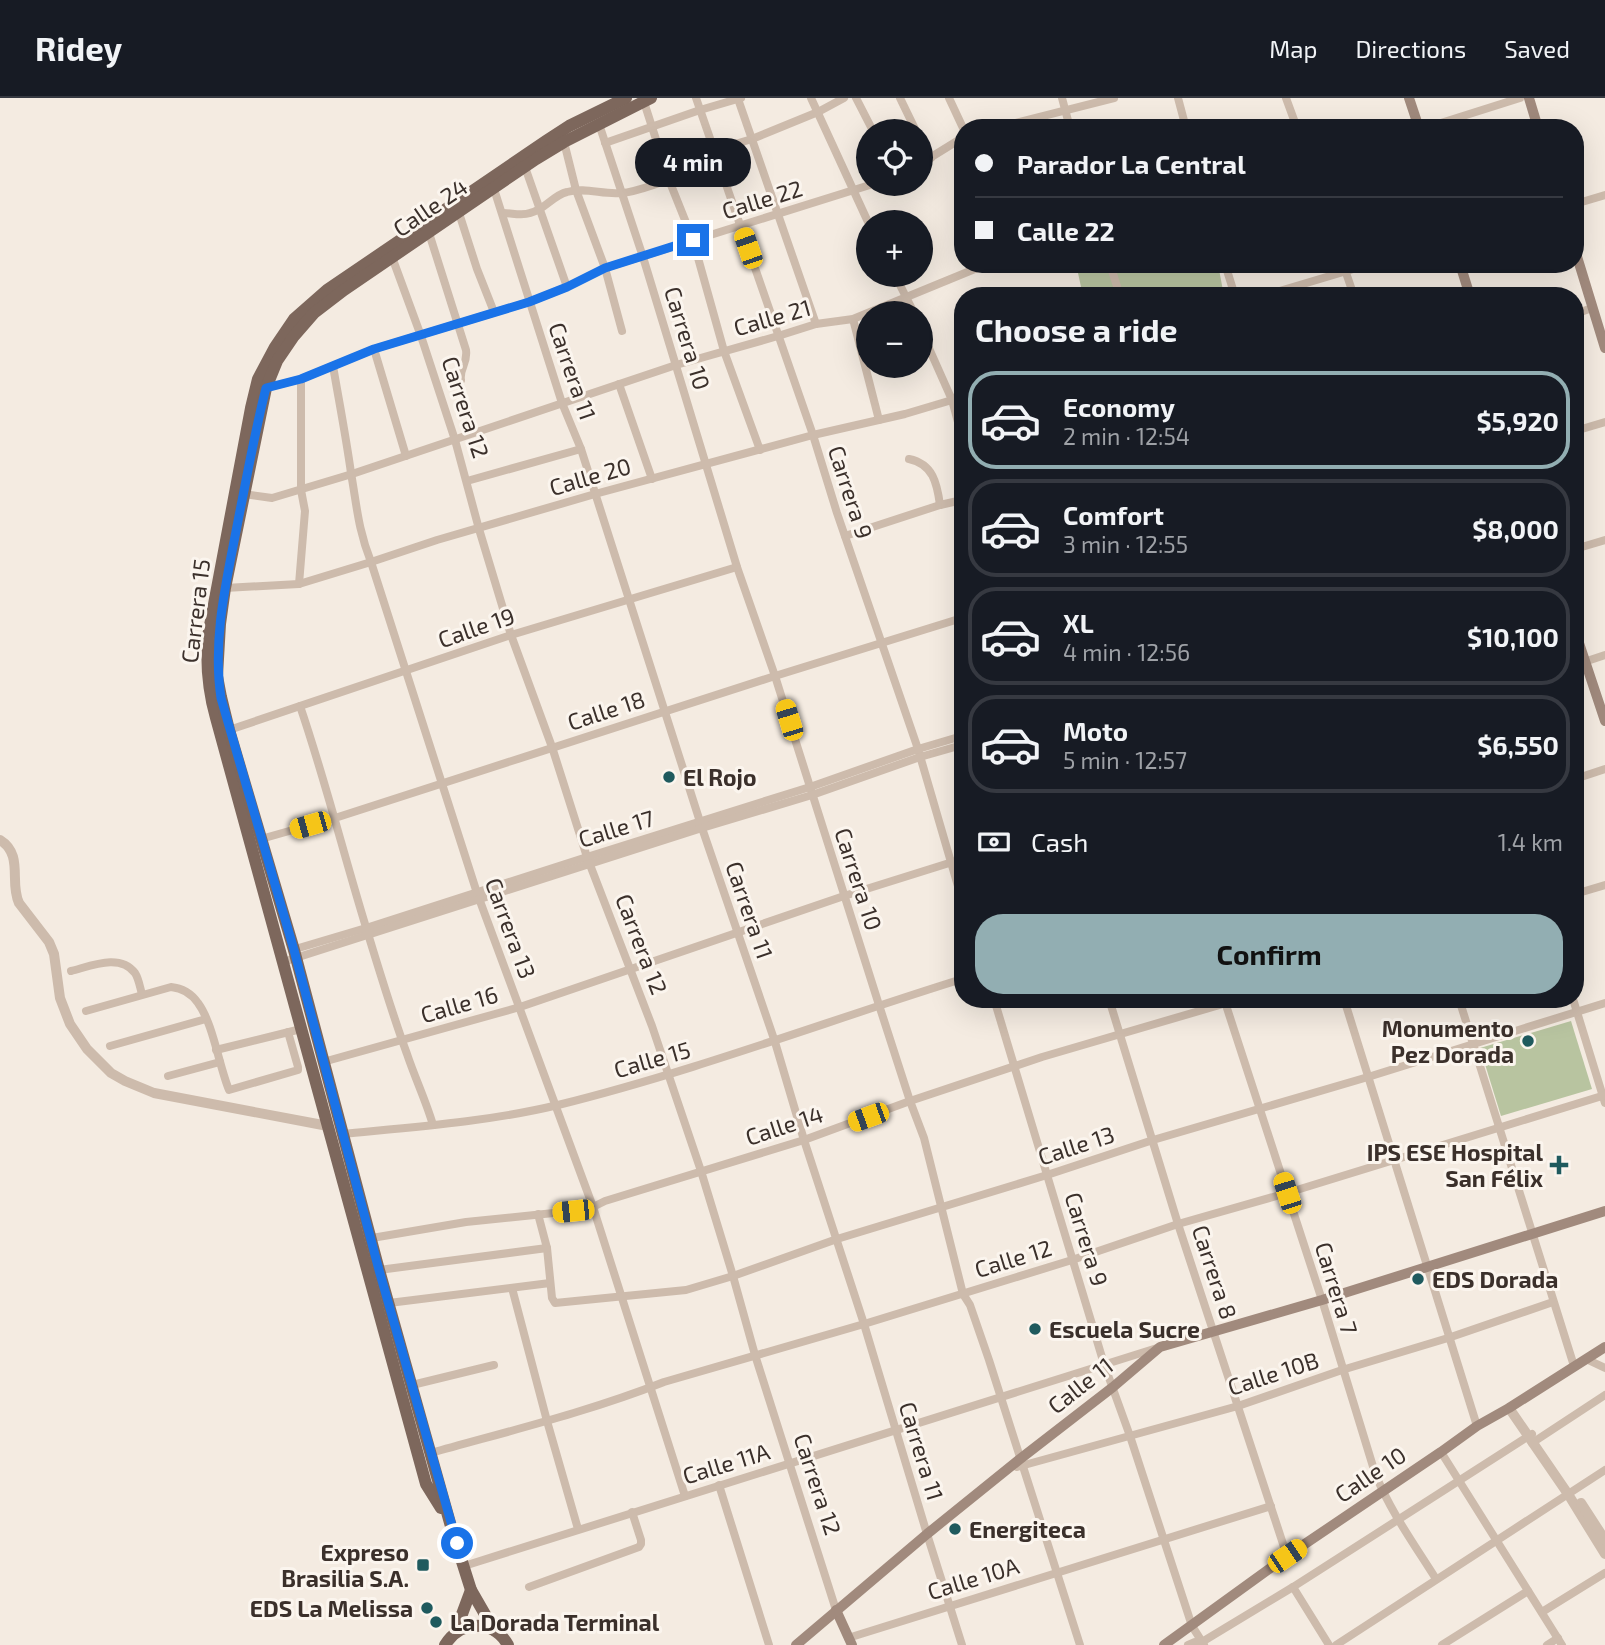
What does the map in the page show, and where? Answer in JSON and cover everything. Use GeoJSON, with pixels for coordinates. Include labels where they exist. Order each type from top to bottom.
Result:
{"type":"FeatureCollection","features":[{"type":"Feature","properties":{"kind":"main road","name":"Calle 24"},"geometry":{"type":"LineString","coordinates":[[262,383],[266,362],[285,332],[304,310],[327,290],[488,178],[569,126],[626,98]]}},
{"type":"Feature","properties":{"kind":"main road"},"geometry":{"type":"LineString","coordinates":[[1409,98],[1416,119]]}},
{"type":"Feature","properties":{"kind":"main road"},"geometry":{"type":"LineString","coordinates":[[1530,98],[1536,119]]}},
{"type":"Feature","properties":{"kind":"main road","name":"Calle 24"},"geometry":{"type":"LineString","coordinates":[[262,383],[273,370],[284,349],[314,313],[344,290],[564,142],[647,100]]}},
{"type":"Feature","properties":{"kind":"main road"},"geometry":{"type":"LineString","coordinates":[[1582,273],[1605,348]]}},
{"type":"Feature","properties":{"kind":"main road","name":"Carrera 15"},"geometry":{"type":"LineString","coordinates":[[262,383],[220,624],[218,676],[221,698],[261,839],[288,956],[295,1031],[328,1126],[426,1484],[452,1531]]}},
{"type":"Feature","properties":{"kind":"main road","name":"Carrera 15"},"geometry":{"type":"LineString","coordinates":[[262,383],[251,408],[212,613],[206,657],[210,697],[323,1062],[452,1531],[471,1590],[494,1630],[508,1645]]}},
{"type":"Feature","properties":{"kind":"main road"},"geometry":{"type":"LineString","coordinates":[[1584,672],[1605,721]]}},
{"type":"Feature","properties":{"kind":"main road","name":"Calle 11"},"geometry":{"type":"LineString","coordinates":[[796,1645],[927,1534],[1004,1472],[1021,1462],[1160,1347],[1322,1300],[1605,1211]]}},
{"type":"Feature","properties":{"kind":"main road","name":"Calle 10"},"geometry":{"type":"LineString","coordinates":[[1164,1645],[1287,1556],[1477,1426],[1605,1347]]}},
{"type":"Feature","properties":{"kind":"main road"},"geometry":{"type":"LineString","coordinates":[[445,1645],[455,1633],[471,1590]]}},
{"type":"Feature","properties":{"kind":"main road","name":"Carrera 12"},"geometry":{"type":"LineString","coordinates":[[836,1610],[850,1641]]}},
{"type":"Feature","properties":{"kind":"main road"},"geometry":{"type":"LineString","coordinates":[[455,1633],[470,1626],[494,1630]]}},
{"type":"Feature","properties":{"kind":"street","name":"Carrera 9"},"geometry":{"type":"LineString","coordinates":[[696,98],[813,435],[919,753],[954,875]]}},
{"type":"Feature","properties":{"kind":"street"},"geometry":{"type":"LineString","coordinates":[[605,143],[740,98],[816,324]]}},
{"type":"Feature","properties":{"kind":"street"},"geometry":{"type":"LineString","coordinates":[[811,98],[862,210]]}},
{"type":"Feature","properties":{"kind":"street"},"geometry":{"type":"LineString","coordinates":[[665,165],[752,139],[818,112],[844,98]]}},
{"type":"Feature","properties":{"kind":"street"},"geometry":{"type":"LineString","coordinates":[[856,98],[867,119]]}},
{"type":"Feature","properties":{"kind":"street"},"geometry":{"type":"LineString","coordinates":[[900,98],[910,119]]}},
{"type":"Feature","properties":{"kind":"street"},"geometry":{"type":"LineString","coordinates":[[948,98],[958,119]]}},
{"type":"Feature","properties":{"kind":"street"},"geometry":{"type":"LineString","coordinates":[[1062,98],[1067,119]]}},
{"type":"Feature","properties":{"kind":"street"},"geometry":{"type":"LineString","coordinates":[[1030,119],[1094,100],[1114,98]]}},
{"type":"Feature","properties":{"kind":"street"},"geometry":{"type":"LineString","coordinates":[[1178,98],[1184,119]]}},
{"type":"Feature","properties":{"kind":"street"},"geometry":{"type":"LineString","coordinates":[[1286,98],[1294,119]]}},
{"type":"Feature","properties":{"kind":"street"},"geometry":{"type":"LineString","coordinates":[[1454,119],[1520,98]]}},
{"type":"Feature","properties":{"kind":"street"},"geometry":{"type":"LineString","coordinates":[[647,100],[669,180],[693,240],[724,351],[760,450]]}},
{"type":"Feature","properties":{"kind":"street","name":"Carrera 10"},"geometry":{"type":"LineString","coordinates":[[599,124],[643,257],[737,567],[775,676],[924,1138],[963,1294],[970,1305],[1080,1645]]}},
{"type":"Feature","properties":{"kind":"street"},"geometry":{"type":"LineString","coordinates":[[564,142],[576,190],[605,268],[622,331]]}},
{"type":"Feature","properties":{"kind":"street"},"geometry":{"type":"LineString","coordinates":[[933,157],[954,143]]}},
{"type":"Feature","properties":{"kind":"street"},"geometry":{"type":"LineString","coordinates":[[525,167],[567,287]]}},
{"type":"Feature","properties":{"kind":"street"},"geometry":{"type":"LineString","coordinates":[[503,214],[530,213],[566,192],[581,189],[622,193],[669,180]]}},
{"type":"Feature","properties":{"kind":"street","name":"Carrera 11"},"geometry":{"type":"LineString","coordinates":[[494,189],[562,402],[581,449],[701,825],[775,1042],[962,1645]]}},
{"type":"Feature","properties":{"kind":"street","name":"Calle 22"},"geometry":{"type":"LineString","coordinates":[[262,383],[301,379],[374,349],[529,302],[605,268],[856,189]]}},
{"type":"Feature","properties":{"kind":"street"},"geometry":{"type":"LineString","coordinates":[[1584,201],[1605,195]]}},
{"type":"Feature","properties":{"kind":"street"},"geometry":{"type":"LineString","coordinates":[[459,213],[494,312]]}},
{"type":"Feature","properties":{"kind":"street"},"geometry":{"type":"LineString","coordinates":[[429,233],[467,358],[460,375],[461,380]]}},
{"type":"Feature","properties":{"kind":"street","name":"Carrera 12"},"geometry":{"type":"LineString","coordinates":[[392,257],[455,440],[511,635],[552,747],[588,861],[652,1026],[701,1171],[755,1356],[836,1610]]}},
{"type":"Feature","properties":{"kind":"street","name":"Calle 21"},"geometry":{"type":"LineString","coordinates":[[244,494],[272,498],[301,490],[676,365],[816,324],[853,319],[965,273]]}},
{"type":"Feature","properties":{"kind":"street"},"geometry":{"type":"LineString","coordinates":[[1289,287],[1330,273]]}},
{"type":"Feature","properties":{"kind":"street"},"geometry":{"type":"LineString","coordinates":[[902,287],[909,301]]}},
{"type":"Feature","properties":{"kind":"street"},"geometry":{"type":"LineString","coordinates":[[1584,311],[1592,308]]}},
{"type":"Feature","properties":{"kind":"street"},"geometry":{"type":"LineString","coordinates":[[853,319],[879,420]]}},
{"type":"Feature","properties":{"kind":"street"},"geometry":{"type":"LineString","coordinates":[[374,349],[406,456]]}},
{"type":"Feature","properties":{"kind":"street"},"geometry":{"type":"LineString","coordinates":[[933,357],[954,407]]}},
{"type":"Feature","properties":{"kind":"street","name":"Carrera 13"},"geometry":{"type":"LineString","coordinates":[[333,366],[362,540],[478,896],[593,1207],[685,1496]]}},
{"type":"Feature","properties":{"kind":"street"},"geometry":{"type":"LineString","coordinates":[[299,584],[305,511],[301,490],[301,379]]}},
{"type":"Feature","properties":{"kind":"street"},"geometry":{"type":"LineString","coordinates":[[619,384],[652,479]]}},
{"type":"Feature","properties":{"kind":"street","name":"Calle 20"},"geometry":{"type":"LineString","coordinates":[[225,588],[299,584],[595,494],[952,400]]}},
{"type":"Feature","properties":{"kind":"street"},"geometry":{"type":"LineString","coordinates":[[1584,428],[1605,422]]}},
{"type":"Feature","properties":{"kind":"street"},"geometry":{"type":"LineString","coordinates":[[467,481],[581,449]]}},
{"type":"Feature","properties":{"kind":"street"},"geometry":{"type":"LineString","coordinates":[[909,459],[919,461],[928,468],[934,479],[940,505]]}},
{"type":"Feature","properties":{"kind":"street"},"geometry":{"type":"LineString","coordinates":[[845,536],[954,502]]}},
{"type":"Feature","properties":{"kind":"street"},"geometry":{"type":"LineString","coordinates":[[1584,546],[1605,540]]}},
{"type":"Feature","properties":{"kind":"street","name":"Calle 19"},"geometry":{"type":"LineString","coordinates":[[229,730],[511,635],[737,567]]}},
{"type":"Feature","properties":{"kind":"street","name":"Calle 18"},"geometry":{"type":"LineString","coordinates":[[261,839],[335,818],[954,620]]}},
{"type":"Feature","properties":{"kind":"street"},"geometry":{"type":"LineString","coordinates":[[1584,662],[1605,655]]}},
{"type":"Feature","properties":{"kind":"street"},"geometry":{"type":"LineString","coordinates":[[300,706],[367,932],[433,1125]]}},
{"type":"Feature","properties":{"kind":"street","name":"Calle 17"},"geometry":{"type":"LineString","coordinates":[[288,956],[811,791],[954,739]]}},
{"type":"Feature","properties":{"kind":"street","name":"Calle 17"},"geometry":{"type":"LineString","coordinates":[[919,753],[954,746]]}},
{"type":"Feature","properties":{"kind":"street"},"geometry":{"type":"LineString","coordinates":[[1584,776],[1605,769]]}},
{"type":"Feature","properties":{"kind":"street"},"geometry":{"type":"LineString","coordinates":[[0,840],[10,848],[15,859],[14,889],[19,903],[49,942],[54,954],[64,1011],[78,1037],[98,1062],[125,1081],[154,1093],[328,1126]]}},
{"type":"Feature","properties":{"kind":"street","name":"Calle 16"},"geometry":{"type":"LineString","coordinates":[[323,1062],[520,1007],[844,896],[954,862]]}},
{"type":"Feature","properties":{"kind":"street"},"geometry":{"type":"LineString","coordinates":[[1584,891],[1605,885]]}},
{"type":"Feature","properties":{"kind":"street"},"geometry":{"type":"LineString","coordinates":[[71,971],[117,962],[137,975],[142,994]]}},
{"type":"Feature","properties":{"kind":"street","name":"Calle 15"},"geometry":{"type":"LineString","coordinates":[[342,1135],[491,1118],[557,1105],[668,1076],[954,982]]}},
{"type":"Feature","properties":{"kind":"street"},"geometry":{"type":"LineString","coordinates":[[86,1011],[142,994],[171,987],[180,988],[199,1003],[229,1090],[298,1070],[299,1067],[295,1031],[216,1049]]}},
{"type":"Feature","properties":{"kind":"street","name":"Calle 13"},"geometry":{"type":"LineString","coordinates":[[550,1283],[555,1303],[686,1290],[837,1239],[1153,1140],[1605,1003]]}},
{"type":"Feature","properties":{"kind":"street","name":"Carrera 9"},"geometry":{"type":"LineString","coordinates":[[997,1008],[1104,1364],[1192,1626],[1203,1644]]}},
{"type":"Feature","properties":{"kind":"street","name":"Carrera 8"},"geometry":{"type":"LineString","coordinates":[[1112,1008],[1178,1224],[1287,1556]]}},
{"type":"Feature","properties":{"kind":"street","name":"Calle 14"},"geometry":{"type":"LineString","coordinates":[[372,1238],[441,1226],[593,1207],[804,1140],[1014,1066],[1203,1008]]}},
{"type":"Feature","properties":{"kind":"street","name":"Carrera 7"},"geometry":{"type":"LineString","coordinates":[[1226,1008],[1382,1491],[1436,1579]]}},
{"type":"Feature","properties":{"kind":"street"},"geometry":{"type":"LineString","coordinates":[[1348,1008],[1477,1426]]}},
{"type":"Feature","properties":{"kind":"street"},"geometry":{"type":"LineString","coordinates":[[1462,1008],[1574,1366]]}},
{"type":"Feature","properties":{"kind":"street"},"geometry":{"type":"LineString","coordinates":[[1576,1008],[1604,1098]]}},
{"type":"Feature","properties":{"kind":"street"},"geometry":{"type":"LineString","coordinates":[[110,1046],[206,1019]]}},
{"type":"Feature","properties":{"kind":"street"},"geometry":{"type":"LineString","coordinates":[[168,1076],[220,1062]]}},
{"type":"Feature","properties":{"kind":"street","name":"Calle 12"},"geometry":{"type":"LineString","coordinates":[[431,1453],[634,1395],[1072,1260],[1178,1224],[1604,1098]]}},
{"type":"Feature","properties":{"kind":"street"},"geometry":{"type":"LineString","coordinates":[[389,1303],[550,1283],[547,1248],[538,1214]]}},
{"type":"Feature","properties":{"kind":"street"},"geometry":{"type":"LineString","coordinates":[[379,1270],[547,1248]]}},
{"type":"Feature","properties":{"kind":"street"},"geometry":{"type":"LineString","coordinates":[[512,1288],[578,1529]]}},
{"type":"Feature","properties":{"kind":"street","name":"Calle 10B"},"geometry":{"type":"LineString","coordinates":[[1021,1462],[1238,1406],[1553,1302]]}},
{"type":"Feature","properties":{"kind":"street","name":"Calle 11A"},"geometry":{"type":"LineString","coordinates":[[464,1566],[1160,1347]]}},
{"type":"Feature","properties":{"kind":"street"},"geometry":{"type":"LineString","coordinates":[[1586,1359],[1605,1368]]}},
{"type":"Feature","properties":{"kind":"street"},"geometry":{"type":"LineString","coordinates":[[412,1385],[494,1364]]}},
{"type":"Feature","properties":{"kind":"street"},"geometry":{"type":"LineString","coordinates":[[1188,1645],[1195,1642],[1203,1644],[1398,1520],[1605,1395]]}},
{"type":"Feature","properties":{"kind":"street"},"geometry":{"type":"LineString","coordinates":[[1511,1407],[1605,1541]]}},
{"type":"Feature","properties":{"kind":"street"},"geometry":{"type":"LineString","coordinates":[[1441,1452],[1560,1642],[1547,1645]]}},
{"type":"Feature","properties":{"kind":"street"},"geometry":{"type":"LineString","coordinates":[[1336,1645],[1605,1470]]}},
{"type":"Feature","properties":{"kind":"street"},"geometry":{"type":"LineString","coordinates":[[719,1485],[769,1645]]}},
{"type":"Feature","properties":{"kind":"street"},"geometry":{"type":"LineString","coordinates":[[1570,1492],[1605,1554]]}},
{"type":"Feature","properties":{"kind":"street","name":"Calle 10A"},"geometry":{"type":"LineString","coordinates":[[850,1641],[949,1605],[1271,1506]]}},
{"type":"Feature","properties":{"kind":"street"},"geometry":{"type":"LineString","coordinates":[[529,1587],[639,1547],[641,1544],[632,1512]]}},
{"type":"Feature","properties":{"kind":"street"},"geometry":{"type":"LineString","coordinates":[[1542,1612],[1605,1573]]}},
{"type":"Feature","properties":{"kind":"street"},"geometry":{"type":"LineString","coordinates":[[1293,1587],[1329,1645]]}},
{"type":"Feature","properties":{"kind":"street"},"geometry":{"type":"LineString","coordinates":[[1442,1645],[1528,1591]]}},
{"type":"Feature","properties":{"kind":"street"},"geometry":{"type":"LineString","coordinates":[[1349,1636],[1355,1645]]}},
{"type":"Feature","properties":{"kind":"green space"},"geometry":{"type":"Polygon","coordinates":[[[1078,273],[1220,273],[1222,287],[1081,287],[1078,273]]]}},
{"type":"Feature","properties":{"kind":"green space"},"geometry":{"type":"Polygon","coordinates":[[[1571,1021],[1592,1089],[1501,1116],[1480,1048],[1571,1021]]]}},
{"type":"Feature","properties":{"kind":"place","name":"El Rojo"},"geometry":{"type":"Point","coordinates":[669,777]}},
{"type":"Feature","properties":{"kind":"place","name":"Monumento Pez Dorada"},"geometry":{"type":"Point","coordinates":[1528,1041]}},
{"type":"Feature","properties":{"kind":"place","name":"IPS ESE Hospital San Félix"},"geometry":{"type":"Point","coordinates":[1559,1165]}},
{"type":"Feature","properties":{"kind":"place","name":"EDS Dorada"},"geometry":{"type":"Point","coordinates":[1418,1279]}},
{"type":"Feature","properties":{"kind":"place","name":"Escuela Sucre"},"geometry":{"type":"Point","coordinates":[1035,1329]}},
{"type":"Feature","properties":{"kind":"place","name":"Energiteca"},"geometry":{"type":"Point","coordinates":[955,1529]}},
{"type":"Feature","properties":{"kind":"place","name":"Expreso Brasilia S.A."},"geometry":{"type":"Point","coordinates":[423,1565]}},
{"type":"Feature","properties":{"kind":"place","name":"EDS La Melissa"},"geometry":{"type":"Point","coordinates":[427,1608]}},
{"type":"Feature","properties":{"kind":"place","name":"La Dorada Terminal"},"geometry":{"type":"Point","coordinates":[436,1622]}},
{"type":"Feature","properties":{"kind":"route"},"geometry":{"type":"LineString","coordinates":[[457,1543],[379,1270],[294,950],[221,698],[218,649],[225,588],[266,388],[301,379],[374,349],[529,302],[605,268],[693,240]]}}]}
